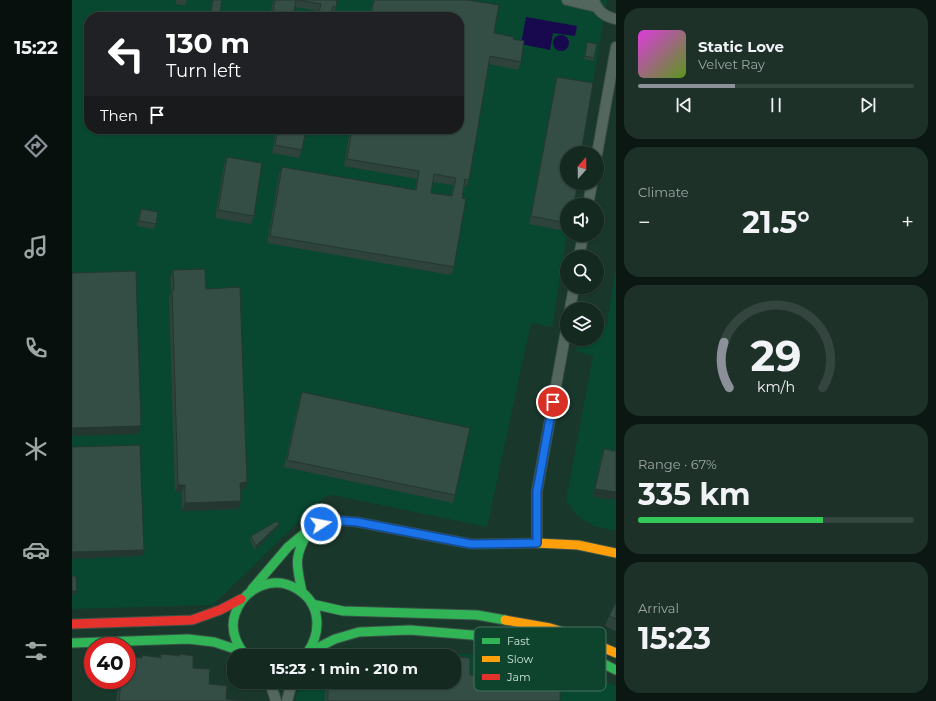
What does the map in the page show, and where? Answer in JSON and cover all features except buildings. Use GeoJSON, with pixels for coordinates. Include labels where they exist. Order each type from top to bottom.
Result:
{"type":"FeatureCollection","features":[{"type":"Feature","properties":{"kind":"street"},"geometry":{"type":"LineString","coordinates":[[568,0],[595,4],[601,13],[607,17],[616,19]]}},
{"type":"Feature","properties":{"kind":"street"},"geometry":{"type":"LineString","coordinates":[[598,146],[616,47]]}},
{"type":"Feature","properties":{"kind":"street"},"geometry":{"type":"LineString","coordinates":[[537,543],[537,491],[563,346]]}},
{"type":"Feature","properties":{"kind":"street"},"geometry":{"type":"LineString","coordinates":[[72,624],[192,620],[220,610],[241,599],[252,589],[288,547],[311,528],[332,520],[357,522],[471,544],[537,543],[578,545],[616,554]]}},
{"type":"Feature","properties":{"kind":"street"},"geometry":{"type":"LineString","coordinates":[[302,592],[297,558],[301,544],[311,528]]}},
{"type":"Feature","properties":{"kind":"street"},"geometry":{"type":"LineString","coordinates":[[252,589],[266,583],[276,583],[291,586],[302,592],[312,604],[316,613],[318,628],[316,639],[310,649]]}},
{"type":"Feature","properties":{"kind":"street"},"geometry":{"type":"LineString","coordinates":[[241,599],[235,610],[232,624],[235,639],[241,649]]}},
{"type":"Feature","properties":{"kind":"street"},"geometry":{"type":"LineString","coordinates":[[312,604],[343,611],[477,615],[544,627]]}},
{"type":"Feature","properties":{"kind":"street"},"geometry":{"type":"LineString","coordinates":[[316,649],[335,639],[359,632],[410,630],[474,635]]}},
{"type":"Feature","properties":{"kind":"street"},"geometry":{"type":"LineString","coordinates":[[72,643],[188,639],[214,642],[232,649]]}},
{"type":"Feature","properties":{"kind":"street"},"geometry":{"type":"LineString","coordinates":[[606,649],[616,653]]}},
{"type":"Feature","properties":{"kind":"street"},"geometry":{"type":"LineString","coordinates":[[606,665],[616,670]]}},
{"type":"Feature","properties":{"kind":"street"},"geometry":{"type":"LineString","coordinates":[[272,689],[276,701]]}},
{"type":"Feature","properties":{"kind":"street"},"geometry":{"type":"LineString","coordinates":[[287,701],[290,689]]}},
{"type":"Feature","properties":{"kind":"shaded area"},"geometry":{"type":"Polygon","coordinates":[[[72,0],[607,0],[582,146],[560,146],[560,190],[567,190],[567,198],[560,198],[560,242],[566,242],[565,250],[560,250],[560,278],[552,327],[531,323],[487,527],[333,495],[323,498],[213,605],[72,609],[72,0]]]}},
{"type":"Feature","properties":{"kind":"shaded area"},"geometry":{"type":"Polygon","coordinates":[[[526,17],[577,26],[575,36],[553,33],[550,50],[521,44],[526,17]]]}},
{"type":"Feature","properties":{"kind":"shaded area"},"geometry":{"type":"Polygon","coordinates":[[[561,35],[568,40],[569,43],[564,50],[561,51],[554,46],[553,43],[558,36],[561,35]]]}},
{"type":"Feature","properties":{"kind":"shaded area"},"geometry":{"type":"Polygon","coordinates":[[[616,268],[616,531],[593,526],[576,515],[566,500],[593,356],[576,351],[577,346],[604,346],[604,326],[606,327],[616,268]]]}},
{"type":"Feature","properties":{"kind":"shaded area"},"geometry":{"type":"Polygon","coordinates":[[[461,654],[474,655],[474,691],[606,691],[606,683],[616,686],[616,701],[295,701],[299,689],[461,689],[461,654]]]}},
{"type":"Feature","properties":{"kind":"traffic: fast"},"geometry":{"type":"LineString","coordinates":[[252,589],[288,547],[311,528],[332,520],[357,522],[471,544],[536,543]]}},
{"type":"Feature","properties":{"kind":"traffic: fast"},"geometry":{"type":"LineString","coordinates":[[302,592],[297,563],[300,550],[307,534]]}},
{"type":"Feature","properties":{"kind":"traffic: fast"},"geometry":{"type":"LineString","coordinates":[[241,649],[234,631],[233,625],[235,614],[245,597],[260,586],[269,583],[288,585],[297,589],[311,602],[317,618],[317,627],[310,649]]}},
{"type":"Feature","properties":{"kind":"traffic: fast"},"geometry":{"type":"LineString","coordinates":[[312,604],[343,611],[477,615],[505,620]]}},
{"type":"Feature","properties":{"kind":"traffic: fast"},"geometry":{"type":"LineString","coordinates":[[315,649],[335,639],[359,632],[410,630],[474,635]]}},
{"type":"Feature","properties":{"kind":"traffic: fast"},"geometry":{"type":"LineString","coordinates":[[72,643],[188,639],[214,642],[235,649]]}},
{"type":"Feature","properties":{"kind":"traffic: fast"},"geometry":{"type":"LineString","coordinates":[[606,665],[616,670]]}},
{"type":"Feature","properties":{"kind":"traffic: slow"},"geometry":{"type":"LineString","coordinates":[[536,543],[578,545],[616,553]]}},
{"type":"Feature","properties":{"kind":"traffic: slow"},"geometry":{"type":"LineString","coordinates":[[505,620],[544,627]]}},
{"type":"Feature","properties":{"kind":"traffic: slow"},"geometry":{"type":"LineString","coordinates":[[606,649],[616,653]]}},
{"type":"Feature","properties":{"kind":"traffic: jam"},"geometry":{"type":"LineString","coordinates":[[72,624],[192,620],[220,610],[241,599]]}},
{"type":"Feature","properties":{"kind":"route"},"geometry":{"type":"LineString","coordinates":[[321,524],[332,520],[357,522],[471,544],[537,543],[537,491],[553,402]]}}]}
